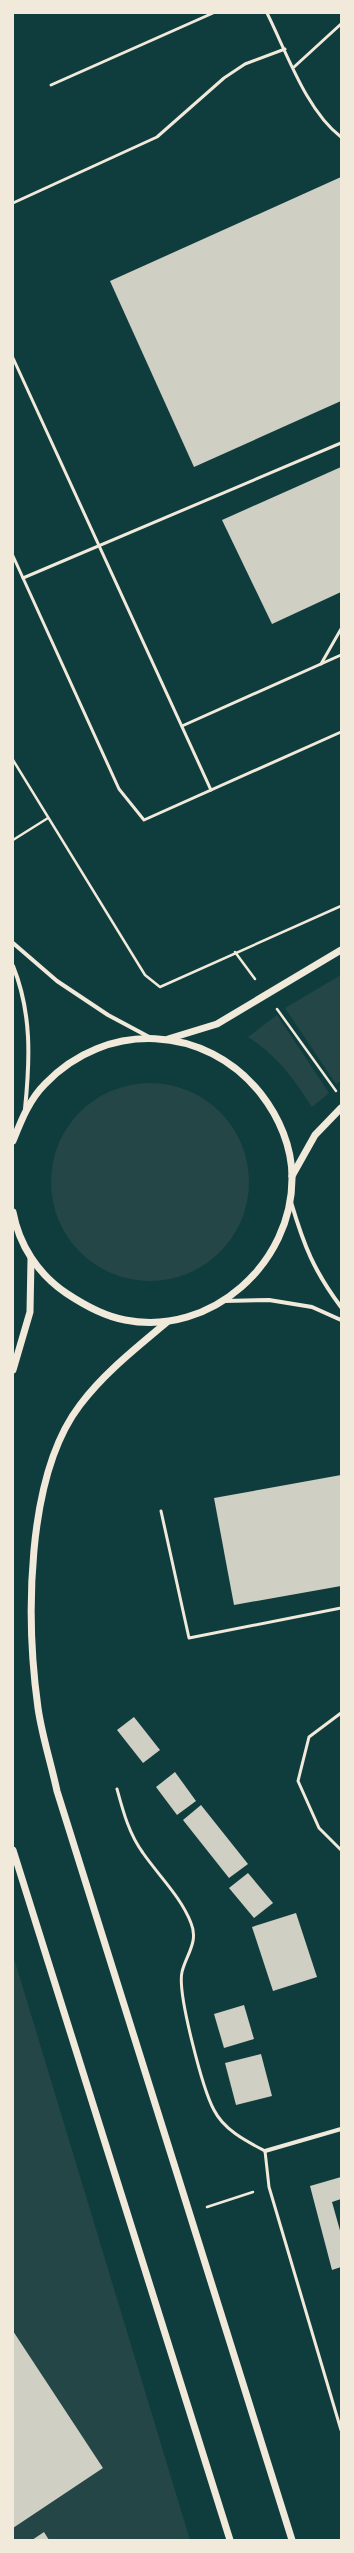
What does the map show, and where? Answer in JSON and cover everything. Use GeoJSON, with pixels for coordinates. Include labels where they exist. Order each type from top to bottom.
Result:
{"type":"FeatureCollection","features":[{"type":"Feature","properties":{"kind":"street"},"geometry":{"type":"LineString","coordinates":[[13,943],[57,981],[108,1014],[151,1038]]}},
{"type":"Feature","properties":{"kind":"street"},"geometry":{"type":"LineString","coordinates":[[168,1039],[217,1024],[266,993],[341,950]]}},
{"type":"Feature","properties":{"kind":"street"},"geometry":{"type":"LineString","coordinates":[[13,966],[27,1019],[30,1058],[25,1112]]}},
{"type":"Feature","properties":{"kind":"street"},"geometry":{"type":"LineString","coordinates":[[13,1141],[25,1112],[44,1085],[75,1059],[111,1043],[151,1038],[168,1039],[210,1052],[247,1077],[274,1112],[289,1154],[292,1177],[290,1200],[279,1240],[256,1275],[224,1301],[196,1315],[167,1322],[125,1320],[87,1307],[53,1284],[31,1259],[15,1228],[13,1212]]}},
{"type":"Feature","properties":{"kind":"street"},"geometry":{"type":"LineString","coordinates":[[292,1177],[315,1135],[341,1108]]}},
{"type":"Feature","properties":{"kind":"street"},"geometry":{"type":"LineString","coordinates":[[290,1200],[305,1249],[325,1286],[341,1307]]}},
{"type":"Feature","properties":{"kind":"street"},"geometry":{"type":"LineString","coordinates":[[13,1370],[30,1312],[31,1259]]}},
{"type":"Feature","properties":{"kind":"street"},"geometry":{"type":"LineString","coordinates":[[224,1301],[269,1300],[312,1307],[341,1320]]}},
{"type":"Feature","properties":{"kind":"street"},"geometry":{"type":"LineString","coordinates":[[167,1322],[110,1371],[79,1406],[60,1439],[44,1488],[34,1551],[31,1622],[38,1708],[57,1791],[292,2540]]}},
{"type":"Feature","properties":{"kind":"street"},"geometry":{"type":"LineString","coordinates":[[13,1850],[230,2540]]}},
{"type":"Feature","properties":{"kind":"street"},"geometry":{"type":"LineString","coordinates":[[265,2151],[341,2129]]}},
{"type":"Feature","properties":{"kind":"lane"},"geometry":{"type":"LineString","coordinates":[[51,85],[213,13]]}},
{"type":"Feature","properties":{"kind":"lane"},"geometry":{"type":"LineString","coordinates":[[267,13],[315,110],[329,128],[341,137]]}},
{"type":"Feature","properties":{"kind":"lane"},"geometry":{"type":"LineString","coordinates":[[294,67],[341,24]]}},
{"type":"Feature","properties":{"kind":"lane"},"geometry":{"type":"LineString","coordinates":[[13,203],[157,137],[224,78],[245,64],[285,49]]}},
{"type":"Feature","properties":{"kind":"lane"},"geometry":{"type":"LineString","coordinates":[[13,358],[211,790]]}},
{"type":"Feature","properties":{"kind":"lane"},"geometry":{"type":"LineString","coordinates":[[23,578],[341,443]]}},
{"type":"Feature","properties":{"kind":"lane"},"geometry":{"type":"LineString","coordinates":[[13,556],[119,789],[144,820],[341,732]]}},
{"type":"Feature","properties":{"kind":"lane"},"geometry":{"type":"LineString","coordinates":[[321,664],[341,629]]}},
{"type":"Feature","properties":{"kind":"lane"},"geometry":{"type":"LineString","coordinates":[[182,726],[341,655]]}},
{"type":"Feature","properties":{"kind":"lane"},"geometry":{"type":"LineString","coordinates":[[161,1511],[189,1638],[341,1608]]}},
{"type":"Feature","properties":{"kind":"lane"},"geometry":{"type":"LineString","coordinates":[[341,1713],[309,1737],[298,1781],[319,1828],[341,1850]]}},
{"type":"Feature","properties":{"kind":"lane"},"geometry":{"type":"LineString","coordinates":[[117,1789],[131,1831],[142,1852],[182,1906],[192,1924],[192,1948],[182,1971],[181,1988],[193,2044],[214,2110],[233,2132],[265,2151],[269,2187],[341,2430]]}},
{"type":"Feature","properties":{"kind":"path"},"geometry":{"type":"LineString","coordinates":[[13,760],[145,975],[160,987],[235,952],[341,906]]}},
{"type":"Feature","properties":{"kind":"path"},"geometry":{"type":"LineString","coordinates":[[13,840],[48,818]]}},
{"type":"Feature","properties":{"kind":"path"},"geometry":{"type":"LineString","coordinates":[[235,952],[337,1093]]}},
{"type":"Feature","properties":{"kind":"path"},"geometry":{"type":"LineString","coordinates":[[189,2213],[269,2187]]}},
{"type":"Feature","properties":{"kind":"shaded area"},"geometry":{"type":"Polygon","coordinates":[[[341,975],[341,1081],[336,1084],[285,1008],[341,975]]]}},
{"type":"Feature","properties":{"kind":"shaded area"},"geometry":{"type":"Polygon","coordinates":[[[277,1015],[329,1093],[312,1107],[284,1068],[259,1044],[248,1037],[277,1015]]]}},
{"type":"Feature","properties":{"kind":"shaded area"},"geometry":{"type":"Polygon","coordinates":[[[150,1083],[169,1085],[188,1091],[205,1100],[220,1112],[232,1127],[241,1144],[247,1163],[249,1182],[247,1201],[241,1220],[232,1237],[220,1252],[205,1264],[188,1273],[169,1279],[150,1281],[131,1279],[112,1273],[95,1264],[80,1252],[68,1237],[59,1220],[53,1201],[51,1182],[53,1163],[59,1144],[68,1127],[80,1112],[95,1100],[112,1091],[131,1085],[150,1083]]]}},
{"type":"Feature","properties":{"kind":"shaded area"},"geometry":{"type":"Polygon","coordinates":[[[13,1955],[190,2540],[49,2540],[44,2532],[32,2540],[13,2540],[13,2528],[103,2468],[13,2331],[13,1955]]]}},
{"type":"Feature","properties":{"kind":"building"},"geometry":{"type":"Polygon","coordinates":[[[341,177],[341,401],[194,467],[110,281],[341,177]]]}},
{"type":"Feature","properties":{"kind":"building"},"geometry":{"type":"Polygon","coordinates":[[[341,467],[341,592],[272,624],[222,520],[341,467]]]}},
{"type":"Feature","properties":{"kind":"building"},"geometry":{"type":"Polygon","coordinates":[[[341,1475],[341,1586],[234,1605],[214,1498],[341,1475]]]}},
{"type":"Feature","properties":{"kind":"building"},"geometry":{"type":"Polygon","coordinates":[[[134,1717],[160,1750],[143,1763],[117,1730],[134,1717]]]}},
{"type":"Feature","properties":{"kind":"building"},"geometry":{"type":"Polygon","coordinates":[[[175,1772],[196,1801],[177,1815],[156,1787],[175,1772]]]}},
{"type":"Feature","properties":{"kind":"building"},"geometry":{"type":"Polygon","coordinates":[[[201,1805],[248,1864],[229,1878],[183,1820],[201,1805]]]}},
{"type":"Feature","properties":{"kind":"building"},"geometry":{"type":"Polygon","coordinates":[[[248,1873],[273,1903],[254,1918],[229,1888],[248,1873]]]}},
{"type":"Feature","properties":{"kind":"building"},"geometry":{"type":"Polygon","coordinates":[[[296,1913],[317,1977],[273,1991],[252,1927],[296,1913]]]}},
{"type":"Feature","properties":{"kind":"building"},"geometry":{"type":"Polygon","coordinates":[[[244,2005],[254,2039],[224,2048],[214,2014],[244,2005]]]}},
{"type":"Feature","properties":{"kind":"building"},"geometry":{"type":"Polygon","coordinates":[[[261,2054],[272,2096],[236,2105],[225,2063],[261,2054]]]}},
{"type":"Feature","properties":{"kind":"building"},"geometry":{"type":"Polygon","coordinates":[[[341,2177],[341,2199],[332,2202],[341,2234],[341,2267],[332,2270],[310,2186],[341,2177]]]}},
{"type":"Feature","properties":{"kind":"building"},"geometry":{"type":"Polygon","coordinates":[[[13,2331],[103,2468],[13,2528],[13,2331]]]}},
{"type":"Feature","properties":{"kind":"building"},"geometry":{"type":"Polygon","coordinates":[[[44,2532],[49,2540],[32,2540],[44,2532]]]}}]}
